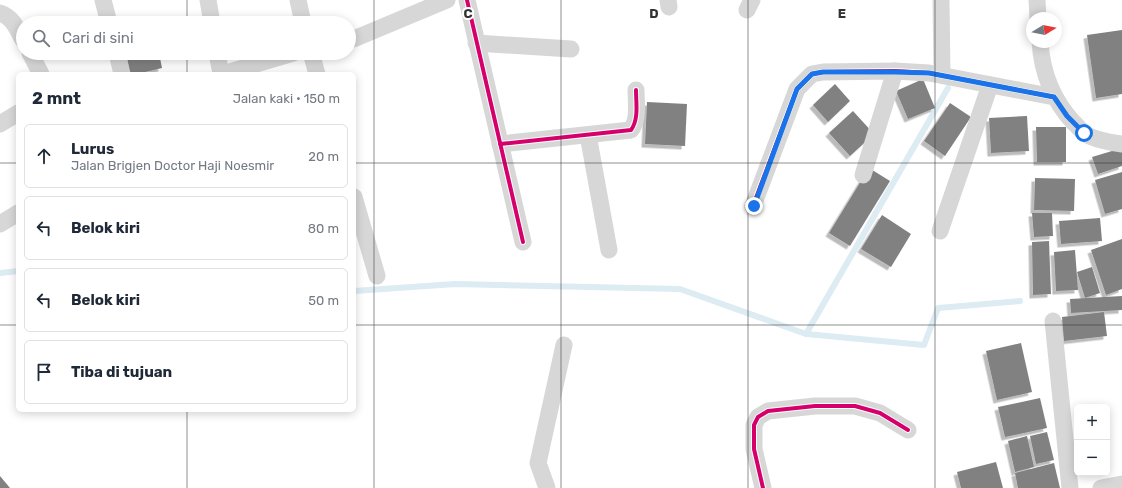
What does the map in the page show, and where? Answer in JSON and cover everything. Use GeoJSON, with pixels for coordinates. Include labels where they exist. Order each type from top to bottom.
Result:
{"type":"FeatureCollection","features":[{"type":"Feature","properties":{"kind":"street"},"geometry":{"type":"LineString","coordinates":[[103,0],[107,16]]}},
{"type":"Feature","properties":{"kind":"street"},"geometry":{"type":"LineString","coordinates":[[208,0],[211,16]]}},
{"type":"Feature","properties":{"kind":"street"},"geometry":{"type":"LineString","coordinates":[[298,0],[302,16]]}},
{"type":"Feature","properties":{"kind":"street"},"geometry":{"type":"LineString","coordinates":[[356,38],[447,0]]}},
{"type":"Feature","properties":{"kind":"street"},"geometry":{"type":"LineString","coordinates":[[466,0],[523,242]]}},
{"type":"Feature","properties":{"kind":"street"},"geometry":{"type":"LineString","coordinates":[[941,0],[942,75]]}},
{"type":"Feature","properties":{"kind":"street"},"geometry":{"type":"LineString","coordinates":[[1037,0],[1038,12]]}},
{"type":"Feature","properties":{"kind":"street"},"geometry":{"type":"LineString","coordinates":[[0,13],[9,17],[16,27]]}},
{"type":"Feature","properties":{"kind":"street"},"geometry":{"type":"LineString","coordinates":[[476,43],[571,49]]}},
{"type":"Feature","properties":{"kind":"street"},"geometry":{"type":"LineString","coordinates":[[1041,48],[1046,76],[1054,97],[1067,116],[1084,133],[1102,140],[1122,144]]}},
{"type":"Feature","properties":{"kind":"street"},"geometry":{"type":"LineString","coordinates":[[34,60],[41,72]]}},
{"type":"Feature","properties":{"kind":"street"},"geometry":{"type":"LineString","coordinates":[[119,60],[122,72]]}},
{"type":"Feature","properties":{"kind":"street"},"geometry":{"type":"LineString","coordinates":[[219,60],[222,72]]}},
{"type":"Feature","properties":{"kind":"street"},"geometry":{"type":"LineString","coordinates":[[229,72],[269,60]]}},
{"type":"Feature","properties":{"kind":"street"},"geometry":{"type":"LineString","coordinates":[[313,60],[316,72]]}},
{"type":"Feature","properties":{"kind":"street"},"geometry":{"type":"LineString","coordinates":[[754,206],[797,89],[812,74],[823,72],[929,73],[1054,97]]}},
{"type":"Feature","properties":{"kind":"street"},"geometry":{"type":"LineString","coordinates":[[863,175],[895,72]]}},
{"type":"Feature","properties":{"kind":"street"},"geometry":{"type":"LineString","coordinates":[[940,231],[990,85]]}},
{"type":"Feature","properties":{"kind":"street"},"geometry":{"type":"LineString","coordinates":[[500,144],[631,130],[636,117],[636,90]]}},
{"type":"Feature","properties":{"kind":"street"},"geometry":{"type":"LineString","coordinates":[[0,124],[16,114]]}},
{"type":"Feature","properties":{"kind":"street"},"geometry":{"type":"LineString","coordinates":[[588,135],[609,250]]}},
{"type":"Feature","properties":{"kind":"street"},"geometry":{"type":"LineString","coordinates":[[356,205],[377,276]]}},
{"type":"Feature","properties":{"kind":"street"},"geometry":{"type":"LineString","coordinates":[[0,224],[16,213]]}},
{"type":"Feature","properties":{"kind":"street"},"geometry":{"type":"LineString","coordinates":[[1053,321],[1070,488]]}},
{"type":"Feature","properties":{"kind":"street"},"geometry":{"type":"LineString","coordinates":[[547,488],[538,463],[564,345]]}},
{"type":"Feature","properties":{"kind":"street"},"geometry":{"type":"LineString","coordinates":[[764,488],[754,449],[754,425],[758,417],[768,412],[815,406],[855,406],[880,413],[908,430]]}},
{"type":"Feature","properties":{"kind":"street"},"geometry":{"type":"LineString","coordinates":[[1101,488],[1122,484]]}},
{"type":"Feature","properties":{"kind":"building"},"geometry":{"type":"Polygon","coordinates":[[[1122,30],[1122,94],[1096,98],[1087,35],[1122,30]]]}},
{"type":"Feature","properties":{"kind":"building"},"geometry":{"type":"Polygon","coordinates":[[[127,60],[160,60],[162,68],[145,72],[130,72],[127,60]]]}},
{"type":"Feature","properties":{"kind":"building"},"geometry":{"type":"Polygon","coordinates":[[[923,79],[935,108],[908,119],[896,91],[923,79]]]}},
{"type":"Feature","properties":{"kind":"building"},"geometry":{"type":"Polygon","coordinates":[[[835,84],[850,101],[828,122],[813,105],[835,84]]]}},
{"type":"Feature","properties":{"kind":"building"},"geometry":{"type":"Polygon","coordinates":[[[647,102],[687,104],[685,146],[645,144],[647,102]]]}},
{"type":"Feature","properties":{"kind":"building"},"geometry":{"type":"Polygon","coordinates":[[[950,103],[971,117],[945,156],[924,141],[950,103]]]}},
{"type":"Feature","properties":{"kind":"building"},"geometry":{"type":"Polygon","coordinates":[[[853,111],[874,134],[850,156],[829,133],[853,111]]]}},
{"type":"Feature","properties":{"kind":"building"},"geometry":{"type":"Polygon","coordinates":[[[1027,116],[1029,151],[991,153],[989,118],[1027,116]]]}},
{"type":"Feature","properties":{"kind":"building"},"geometry":{"type":"Polygon","coordinates":[[[1036,127],[1066,127],[1066,162],[1037,162],[1036,127]]]}},
{"type":"Feature","properties":{"kind":"building"},"geometry":{"type":"Polygon","coordinates":[[[1122,148],[1122,166],[1098,174],[1092,157],[1122,148]]]}},
{"type":"Feature","properties":{"kind":"building"},"geometry":{"type":"Polygon","coordinates":[[[869,168],[890,181],[850,246],[829,233],[869,168]]]}},
{"type":"Feature","properties":{"kind":"building"},"geometry":{"type":"Polygon","coordinates":[[[1122,172],[1122,209],[1105,214],[1095,180],[1122,172]]]}},
{"type":"Feature","properties":{"kind":"building"},"geometry":{"type":"Polygon","coordinates":[[[1035,178],[1075,179],[1074,211],[1034,210],[1035,178]]]}},
{"type":"Feature","properties":{"kind":"building"},"geometry":{"type":"Polygon","coordinates":[[[1032,213],[1052,213],[1053,236],[1034,237],[1032,213]]]}},
{"type":"Feature","properties":{"kind":"building"},"geometry":{"type":"Polygon","coordinates":[[[882,215],[911,234],[891,267],[861,249],[882,215]]]}},
{"type":"Feature","properties":{"kind":"building"},"geometry":{"type":"Polygon","coordinates":[[[1100,218],[1102,241],[1061,244],[1059,221],[1100,218]]]}},
{"type":"Feature","properties":{"kind":"building"},"geometry":{"type":"Polygon","coordinates":[[[1122,239],[1122,289],[1106,295],[1091,250],[1122,239]]]}},
{"type":"Feature","properties":{"kind":"building"},"geometry":{"type":"Polygon","coordinates":[[[1049,241],[1051,294],[1033,295],[1032,242],[1049,241]]]}},
{"type":"Feature","properties":{"kind":"building"},"geometry":{"type":"Polygon","coordinates":[[[1075,250],[1078,290],[1056,291],[1054,252],[1075,250]]]}},
{"type":"Feature","properties":{"kind":"building"},"geometry":{"type":"Polygon","coordinates":[[[1092,267],[1100,293],[1085,298],[1077,272],[1092,267]]]}},
{"type":"Feature","properties":{"kind":"building"},"geometry":{"type":"Polygon","coordinates":[[[1122,296],[1122,310],[1071,313],[1070,299],[1122,296]]]}},
{"type":"Feature","properties":{"kind":"building"},"geometry":{"type":"Polygon","coordinates":[[[1104,312],[1107,336],[1064,341],[1062,317],[1104,312]]]}},
{"type":"Feature","properties":{"kind":"building"},"geometry":{"type":"Polygon","coordinates":[[[1021,343],[1032,392],[997,400],[986,351],[1021,343]]]}},
{"type":"Feature","properties":{"kind":"building"},"geometry":{"type":"Polygon","coordinates":[[[1040,398],[1047,428],[1005,437],[998,407],[1040,398]]]}},
{"type":"Feature","properties":{"kind":"building"},"geometry":{"type":"Polygon","coordinates":[[[1047,432],[1054,460],[1036,464],[1030,436],[1047,432]]]}},
{"type":"Feature","properties":{"kind":"building"},"geometry":{"type":"Polygon","coordinates":[[[1027,436],[1034,467],[1015,472],[1008,441],[1027,436]]]}},
{"type":"Feature","properties":{"kind":"building"},"geometry":{"type":"Polygon","coordinates":[[[996,462],[1003,488],[961,488],[957,472],[996,462]]]}},
{"type":"Feature","properties":{"kind":"building"},"geometry":{"type":"Polygon","coordinates":[[[1054,463],[1060,488],[1018,488],[1015,473],[1054,463]]]}},
{"type":"Feature","properties":{"kind":"building"},"geometry":{"type":"Polygon","coordinates":[[[0,476],[10,488],[0,488],[0,476]]]}},
{"type":"Feature","properties":{"kind":"waterway"},"geometry":{"type":"LineString","coordinates":[[806,334],[948,88]]}},
{"type":"Feature","properties":{"kind":"waterway"},"geometry":{"type":"LineString","coordinates":[[0,273],[16,271]]}},
{"type":"Feature","properties":{"kind":"waterway"},"geometry":{"type":"LineString","coordinates":[[356,291],[455,284],[680,289],[806,334],[924,345],[938,308],[1020,301]]}},
{"type":"Feature","properties":{"kind":"cycle path"},"geometry":{"type":"LineString","coordinates":[[467,0],[523,242]]}},
{"type":"Feature","properties":{"kind":"cycle path"},"geometry":{"type":"LineString","coordinates":[[753,206],[797,89],[812,74],[823,72],[895,71],[929,73],[1054,97]]}},
{"type":"Feature","properties":{"kind":"cycle path"},"geometry":{"type":"LineString","coordinates":[[500,144],[631,130],[634,126],[636,116],[636,90]]}},
{"type":"Feature","properties":{"kind":"cycle path"},"geometry":{"type":"LineString","coordinates":[[763,488],[754,449],[754,425],[758,417],[768,411],[815,406],[855,406],[880,413],[908,430]]}},
{"type":"Feature","properties":{"kind":"route"},"geometry":{"type":"LineString","coordinates":[[754,206],[797,89],[812,74],[823,72],[929,73],[1054,97],[1067,116],[1084,133]]}}]}
